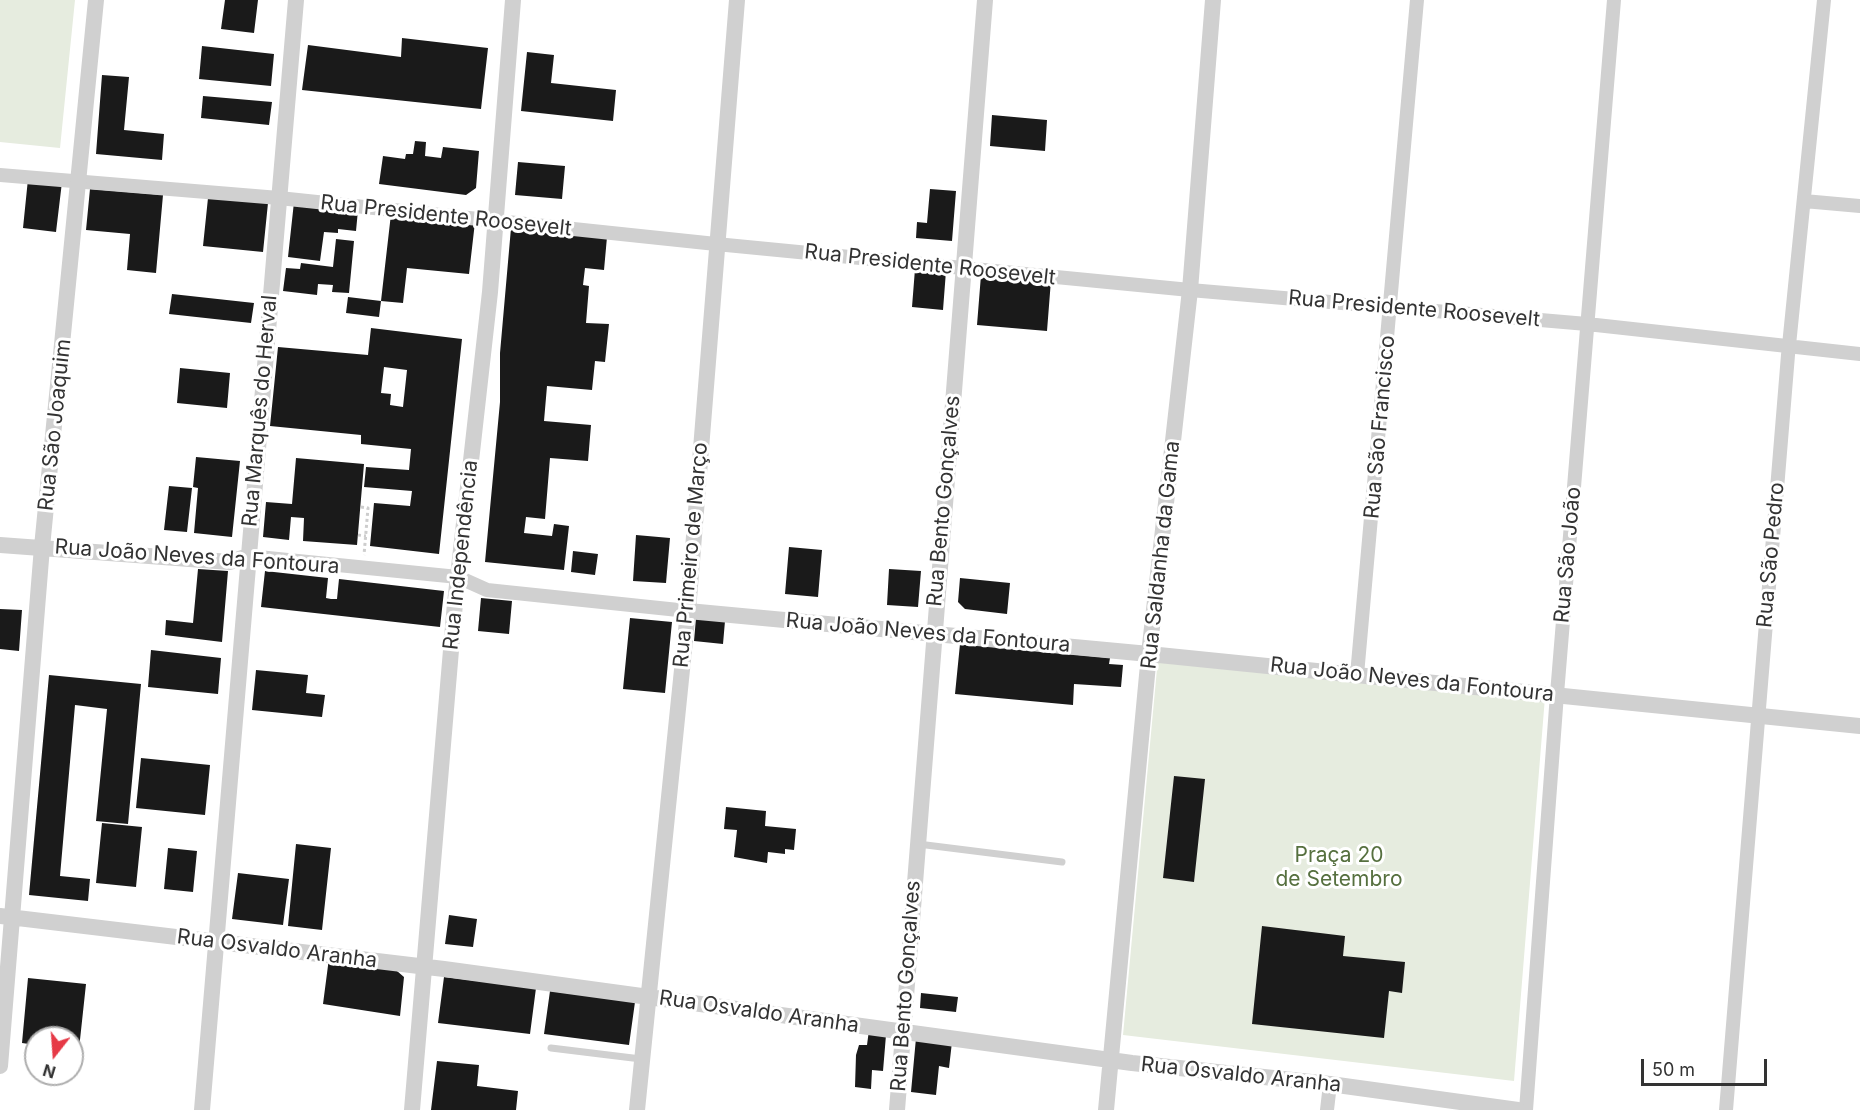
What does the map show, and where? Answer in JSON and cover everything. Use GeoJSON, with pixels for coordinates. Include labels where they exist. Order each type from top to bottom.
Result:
{"type":"FeatureCollection","features":[{"type":"Feature","properties":{"kind":"street","name":"Rua São Joaquim"},"geometry":{"type":"LineString","coordinates":[[0,1066],[5,917],[80,182],[96,0]]}},
{"type":"Feature","properties":{"kind":"street","name":"Rua Marquês do Herval"},"geometry":{"type":"LineString","coordinates":[[202,1110],[296,0]]}},
{"type":"Feature","properties":{"kind":"street","name":"Rua Independência"},"geometry":{"type":"LineString","coordinates":[[412,1110],[458,577],[496,222],[513,0]]}},
{"type":"Feature","properties":{"kind":"street","name":"Rua Primeiro de Março"},"geometry":{"type":"LineString","coordinates":[[637,1110],[688,611],[737,0]]}},
{"type":"Feature","properties":{"kind":"street","name":"Rua Bento Gonçalves"},"geometry":{"type":"LineString","coordinates":[[897,1110],[985,0]]}},
{"type":"Feature","properties":{"kind":"street","name":"Rua Saldanha da Gama"},"geometry":{"type":"LineString","coordinates":[[1106,1110],[1149,654],[1190,290],[1213,0]]}},
{"type":"Feature","properties":{"kind":"street","name":"Rua São Francisco"},"geometry":{"type":"LineString","coordinates":[[1358,675],[1417,0]]}},
{"type":"Feature","properties":{"kind":"street","name":"Rua São João"},"geometry":{"type":"LineString","coordinates":[[1527,1110],[1557,694],[1614,0]]}},
{"type":"Feature","properties":{"kind":"street","name":"Rua São Pedro"},"geometry":{"type":"LineString","coordinates":[[1726,1110],[1789,346],[1824,0]]}},
{"type":"Feature","properties":{"kind":"street","name":"Rua Presidente Roosevelt"},"geometry":{"type":"LineString","coordinates":[[0,175],[279,198],[496,222],[1190,290],[1587,324],[1860,354]]}},
{"type":"Feature","properties":{"kind":"street"},"geometry":{"type":"LineString","coordinates":[[1804,201],[1860,206]]}},
{"type":"Feature","properties":{"kind":"street","name":"Rua João Neves da Fontoura"},"geometry":{"type":"LineString","coordinates":[[0,545],[230,562],[248,556],[458,577],[487,590],[1557,694],[1757,717],[1860,726]]}},
{"type":"Feature","properties":{"kind":"street","name":"Rua Osvaldo Aranha"},"geometry":{"type":"LineString","coordinates":[[5,917],[424,967],[1110,1060],[1330,1084],[1518,1110]]}},
{"type":"Feature","properties":{"kind":"street"},"geometry":{"type":"LineString","coordinates":[[1327,1110],[1330,1084]]}},
{"type":"Feature","properties":{"kind":"lane"},"geometry":{"type":"LineString","coordinates":[[917,843],[1062,862]]}},
{"type":"Feature","properties":{"kind":"lane"},"geometry":{"type":"LineString","coordinates":[[551,1048],[641,1059]]}},
{"type":"Feature","properties":{"kind":"path"},"geometry":{"type":"LineString","coordinates":[[361,507],[368,508],[363,568]]}},
{"type":"Feature","properties":{"kind":"path"},"geometry":{"type":"LineString","coordinates":[[366,526],[372,527]]}},
{"type":"Feature","properties":{"kind":"path"},"geometry":{"type":"LineString","coordinates":[[358,535],[366,536]]}},
{"type":"Feature","properties":{"kind":"green space"},"geometry":{"type":"Polygon","coordinates":[[[0,0],[75,0],[60,148],[0,142],[0,0]]]}},
{"type":"Feature","properties":{"kind":"green space","name":"Praça 20 de Setembro"},"geometry":{"type":"Polygon","coordinates":[[[1158,658],[1545,697],[1514,1081],[1123,1035],[1158,658]]]}},
{"type":"Feature","properties":{"kind":"building"},"geometry":{"type":"Polygon","coordinates":[[[225,0],[258,0],[254,33],[221,29],[225,0]]]}},
{"type":"Feature","properties":{"kind":"building"},"geometry":{"type":"Polygon","coordinates":[[[402,38],[488,48],[481,109],[302,90],[308,45],[401,57],[402,38]]]}},
{"type":"Feature","properties":{"kind":"building"},"geometry":{"type":"Polygon","coordinates":[[[202,46],[274,54],[271,86],[199,79],[202,46]]]}},
{"type":"Feature","properties":{"kind":"building"},"geometry":{"type":"Polygon","coordinates":[[[527,52],[554,55],[551,83],[616,90],[613,121],[521,111],[527,52]]]}},
{"type":"Feature","properties":{"kind":"building"},"geometry":{"type":"Polygon","coordinates":[[[102,75],[129,77],[124,130],[164,134],[162,160],[96,154],[102,75]]]}},
{"type":"Feature","properties":{"kind":"building"},"geometry":{"type":"Polygon","coordinates":[[[203,96],[272,102],[269,125],[201,118],[203,96]]]}},
{"type":"Feature","properties":{"kind":"building"},"geometry":{"type":"Polygon","coordinates":[[[992,115],[1047,120],[1045,151],[990,146],[992,115]]]}},
{"type":"Feature","properties":{"kind":"building"},"geometry":{"type":"Polygon","coordinates":[[[415,141],[426,142],[425,156],[441,158],[443,147],[479,151],[476,188],[466,195],[379,184],[383,156],[405,159],[406,154],[413,154],[415,141]]]}},
{"type":"Feature","properties":{"kind":"building"},"geometry":{"type":"Polygon","coordinates":[[[518,162],[565,166],[562,199],[515,195],[518,162]]]}},
{"type":"Feature","properties":{"kind":"building"},"geometry":{"type":"Polygon","coordinates":[[[28,179],[62,182],[56,232],[23,228],[28,179]]]}},
{"type":"Feature","properties":{"kind":"building"},"geometry":{"type":"Polygon","coordinates":[[[90,189],[163,195],[156,273],[127,270],[130,234],[86,230],[90,189]]]}},
{"type":"Feature","properties":{"kind":"building"},"geometry":{"type":"Polygon","coordinates":[[[930,189],[956,191],[952,241],[916,238],[917,222],[927,223],[930,189]]]}},
{"type":"Feature","properties":{"kind":"building"},"geometry":{"type":"Polygon","coordinates":[[[208,198],[268,203],[263,252],[203,246],[208,198]]]}},
{"type":"Feature","properties":{"kind":"building"},"geometry":{"type":"Polygon","coordinates":[[[294,202],[358,210],[356,231],[338,229],[338,233],[324,232],[320,261],[288,257],[294,202]]]}},
{"type":"Feature","properties":{"kind":"building"},"geometry":{"type":"Polygon","coordinates":[[[391,214],[475,222],[469,274],[407,268],[403,303],[381,301],[391,214]]]}},
{"type":"Feature","properties":{"kind":"building"},"geometry":{"type":"Polygon","coordinates":[[[511,228],[607,237],[604,270],[585,268],[583,285],[589,286],[586,323],[609,324],[605,362],[595,361],[592,390],[547,386],[544,421],[591,425],[588,461],[550,458],[545,519],[526,517],[524,533],[552,536],[554,524],[569,526],[564,570],[485,562],[500,402],[500,353],[511,228]]]}},
{"type":"Feature","properties":{"kind":"building"},"geometry":{"type":"Polygon","coordinates":[[[336,239],[354,241],[349,293],[332,292],[333,285],[318,284],[317,295],[283,291],[286,268],[300,269],[301,263],[333,267],[336,239]]]}},
{"type":"Feature","properties":{"kind":"building"},"geometry":{"type":"Polygon","coordinates":[[[915,269],[946,271],[943,310],[912,307],[915,269]]]}},
{"type":"Feature","properties":{"kind":"building"},"geometry":{"type":"Polygon","coordinates":[[[981,275],[1051,280],[1047,331],[977,325],[981,275]]]}},
{"type":"Feature","properties":{"kind":"building"},"geometry":{"type":"Polygon","coordinates":[[[172,294],[254,303],[251,323],[169,314],[172,294]]]}},
{"type":"Feature","properties":{"kind":"building"},"geometry":{"type":"Polygon","coordinates":[[[348,297],[381,301],[379,317],[346,313],[348,297]]]}},
{"type":"Feature","properties":{"kind":"building"},"geometry":{"type":"Polygon","coordinates":[[[371,328],[462,339],[439,554],[370,546],[374,503],[410,506],[412,491],[364,487],[366,467],[409,470],[411,449],[361,444],[361,435],[270,426],[278,347],[368,355],[371,328]],[[384,367],[381,393],[391,394],[390,405],[403,407],[407,370],[384,367]]]}},
{"type":"Feature","properties":{"kind":"building"},"geometry":{"type":"Polygon","coordinates":[[[180,368],[230,373],[227,408],[177,403],[180,368]]]}},
{"type":"Feature","properties":{"kind":"building"},"geometry":{"type":"Polygon","coordinates":[[[196,457],[240,461],[232,537],[194,533],[198,488],[193,487],[196,457]]]}},
{"type":"Feature","properties":{"kind":"building"},"geometry":{"type":"Polygon","coordinates":[[[296,458],[364,464],[357,545],[303,541],[304,518],[291,517],[289,540],[263,537],[266,502],[292,504],[296,458]]]}},
{"type":"Feature","properties":{"kind":"building"},"geometry":{"type":"Polygon","coordinates":[[[169,486],[192,488],[187,532],[164,530],[169,486]]]}},
{"type":"Feature","properties":{"kind":"building"},"geometry":{"type":"Polygon","coordinates":[[[636,535],[670,538],[666,583],[633,581],[636,535]]]}},
{"type":"Feature","properties":{"kind":"building"},"geometry":{"type":"Polygon","coordinates":[[[789,547],[822,550],[818,597],[785,594],[789,547]]]}},
{"type":"Feature","properties":{"kind":"building"},"geometry":{"type":"Polygon","coordinates":[[[573,551],[598,554],[595,575],[571,572],[573,551]]]}},
{"type":"Feature","properties":{"kind":"building"},"geometry":{"type":"Polygon","coordinates":[[[198,569],[228,571],[222,642],[165,635],[166,620],[193,623],[198,569]]]}},
{"type":"Feature","properties":{"kind":"building"},"geometry":{"type":"Polygon","coordinates":[[[889,569],[921,571],[918,607],[887,605],[889,569]]]}},
{"type":"Feature","properties":{"kind":"building"},"geometry":{"type":"Polygon","coordinates":[[[265,571],[328,578],[326,598],[331,599],[337,599],[339,579],[444,591],[440,627],[261,607],[265,571]]]}},
{"type":"Feature","properties":{"kind":"building"},"geometry":{"type":"Polygon","coordinates":[[[960,578],[1010,583],[1007,614],[965,609],[958,602],[960,578]]]}},
{"type":"Feature","properties":{"kind":"building"},"geometry":{"type":"Polygon","coordinates":[[[481,598],[512,601],[509,634],[478,631],[481,598]]]}},
{"type":"Feature","properties":{"kind":"building"},"geometry":{"type":"Polygon","coordinates":[[[0,609],[22,610],[19,651],[0,649],[0,609]]]}},
{"type":"Feature","properties":{"kind":"building"},"geometry":{"type":"Polygon","coordinates":[[[630,618],[672,622],[665,693],[623,689],[630,618]]]}},
{"type":"Feature","properties":{"kind":"building"},"geometry":{"type":"Polygon","coordinates":[[[696,618],[725,621],[723,644],[694,641],[696,618]]]}},
{"type":"Feature","properties":{"kind":"building"},"geometry":{"type":"Polygon","coordinates":[[[960,644],[1110,658],[1109,664],[1123,665],[1121,687],[1074,684],[1073,705],[955,694],[960,644]]]}},
{"type":"Feature","properties":{"kind":"building"},"geometry":{"type":"Polygon","coordinates":[[[151,650],[221,658],[218,694],[148,687],[151,650]]]}},
{"type":"Feature","properties":{"kind":"building"},"geometry":{"type":"Polygon","coordinates":[[[256,670],[308,675],[306,693],[325,695],[322,717],[252,710],[256,670]]]}},
{"type":"Feature","properties":{"kind":"building"},"geometry":{"type":"Polygon","coordinates":[[[49,675],[141,684],[128,824],[96,821],[107,709],[75,705],[60,876],[90,879],[88,901],[29,895],[49,675]]]}},
{"type":"Feature","properties":{"kind":"building"},"geometry":{"type":"Polygon","coordinates":[[[141,758],[210,765],[205,815],[136,808],[141,758]]]}},
{"type":"Feature","properties":{"kind":"building"},"geometry":{"type":"Polygon","coordinates":[[[1174,776],[1205,779],[1194,882],[1163,878],[1174,776]]]}},
{"type":"Feature","properties":{"kind":"building"},"geometry":{"type":"Polygon","coordinates":[[[726,807],[766,811],[765,826],[796,829],[794,850],[785,849],[785,854],[768,852],[767,863],[734,857],[737,830],[724,829],[726,807]]]}},
{"type":"Feature","properties":{"kind":"building"},"geometry":{"type":"Polygon","coordinates":[[[102,823],[142,827],[136,887],[96,883],[102,823]]]}},
{"type":"Feature","properties":{"kind":"building"},"geometry":{"type":"Polygon","coordinates":[[[296,844],[331,848],[322,930],[288,926],[296,844]]]}},
{"type":"Feature","properties":{"kind":"building"},"geometry":{"type":"Polygon","coordinates":[[[168,848],[197,851],[193,892],[164,889],[168,848]]]}},
{"type":"Feature","properties":{"kind":"building"},"geometry":{"type":"Polygon","coordinates":[[[238,873],[289,879],[283,925],[232,919],[238,873]]]}},
{"type":"Feature","properties":{"kind":"building"},"geometry":{"type":"Polygon","coordinates":[[[449,915],[477,919],[473,947],[445,944],[449,915]]]}},
{"type":"Feature","properties":{"kind":"building"},"geometry":{"type":"Polygon","coordinates":[[[1262,926],[1345,936],[1343,956],[1405,962],[1402,993],[1389,991],[1384,1038],[1252,1024],[1262,926]]]}},
{"type":"Feature","properties":{"kind":"building"},"geometry":{"type":"Polygon","coordinates":[[[329,958],[390,965],[404,977],[400,1016],[323,1004],[329,958]]]}},
{"type":"Feature","properties":{"kind":"building"},"geometry":{"type":"Polygon","coordinates":[[[444,977],[536,988],[530,1034],[438,1023],[444,977]]]}},
{"type":"Feature","properties":{"kind":"building"},"geometry":{"type":"Polygon","coordinates":[[[28,978],[86,984],[81,1026],[24,1026],[24,1043],[22,1043],[28,978]]]}},
{"type":"Feature","properties":{"kind":"building"},"geometry":{"type":"Polygon","coordinates":[[[550,991],[635,1002],[629,1045],[544,1034],[550,991]]]}},
{"type":"Feature","properties":{"kind":"building"},"geometry":{"type":"Polygon","coordinates":[[[921,993],[958,997],[956,1012],[920,1008],[921,993]]]}},
{"type":"Feature","properties":{"kind":"building"},"geometry":{"type":"Polygon","coordinates":[[[869,1030],[886,1035],[883,1071],[872,1070],[871,1089],[855,1087],[856,1055],[859,1045],[867,1045],[869,1030]]]}},
{"type":"Feature","properties":{"kind":"building"},"geometry":{"type":"Polygon","coordinates":[[[916,1038],[952,1042],[949,1068],[939,1066],[936,1095],[911,1092],[916,1038]]]}},
{"type":"Feature","properties":{"kind":"building"},"geometry":{"type":"Polygon","coordinates":[[[437,1061],[479,1065],[477,1086],[518,1091],[516,1110],[431,1110],[437,1061]]]}}]}
